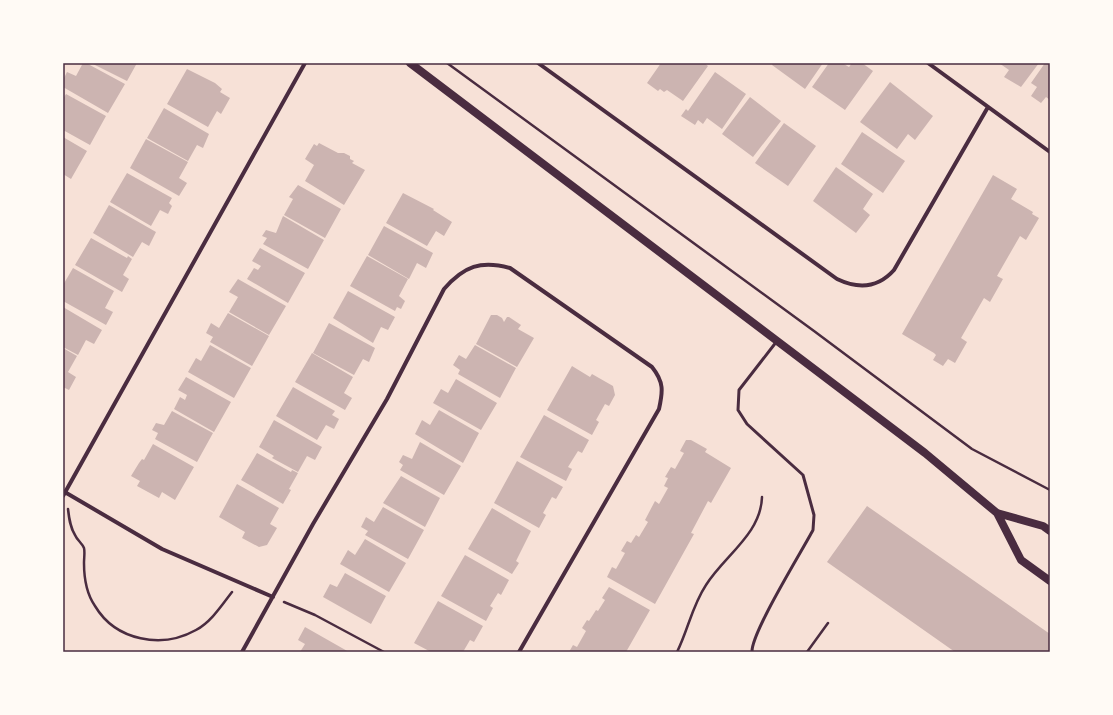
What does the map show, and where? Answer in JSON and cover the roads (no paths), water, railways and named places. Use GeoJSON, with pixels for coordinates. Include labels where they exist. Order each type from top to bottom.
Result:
{"type":"FeatureCollection","features":[{"type":"Feature","properties":{"kind":"main road"},"geometry":{"type":"LineString","coordinates":[[410,63],[925,453],[997,513],[1021,560],[1050,581]]}},
{"type":"Feature","properties":{"kind":"main road"},"geometry":{"type":"LineString","coordinates":[[997,513],[1043,526],[1050,531]]}},
{"type":"Feature","properties":{"kind":"street"},"geometry":{"type":"LineString","coordinates":[[273,597],[162,549],[64,493],[305,63]]}},
{"type":"Feature","properties":{"kind":"street"},"geometry":{"type":"LineString","coordinates":[[538,63],[837,279],[859,286],[875,284],[889,276],[894,270],[988,107]]}},
{"type":"Feature","properties":{"kind":"street"},"geometry":{"type":"LineString","coordinates":[[928,63],[1050,152]]}},
{"type":"Feature","properties":{"kind":"street"},"geometry":{"type":"LineString","coordinates":[[242,652],[387,399],[444,289],[454,277],[466,269],[481,264],[496,264],[510,268],[652,367],[661,378],[662,394],[659,409],[519,652]]}},
{"type":"Feature","properties":{"kind":"lane"},"geometry":{"type":"LineString","coordinates":[[752,652],[752,647],[760,627],[814,530],[814,515],[803,475],[747,424],[738,410],[739,390],[777,341]]}}]}
